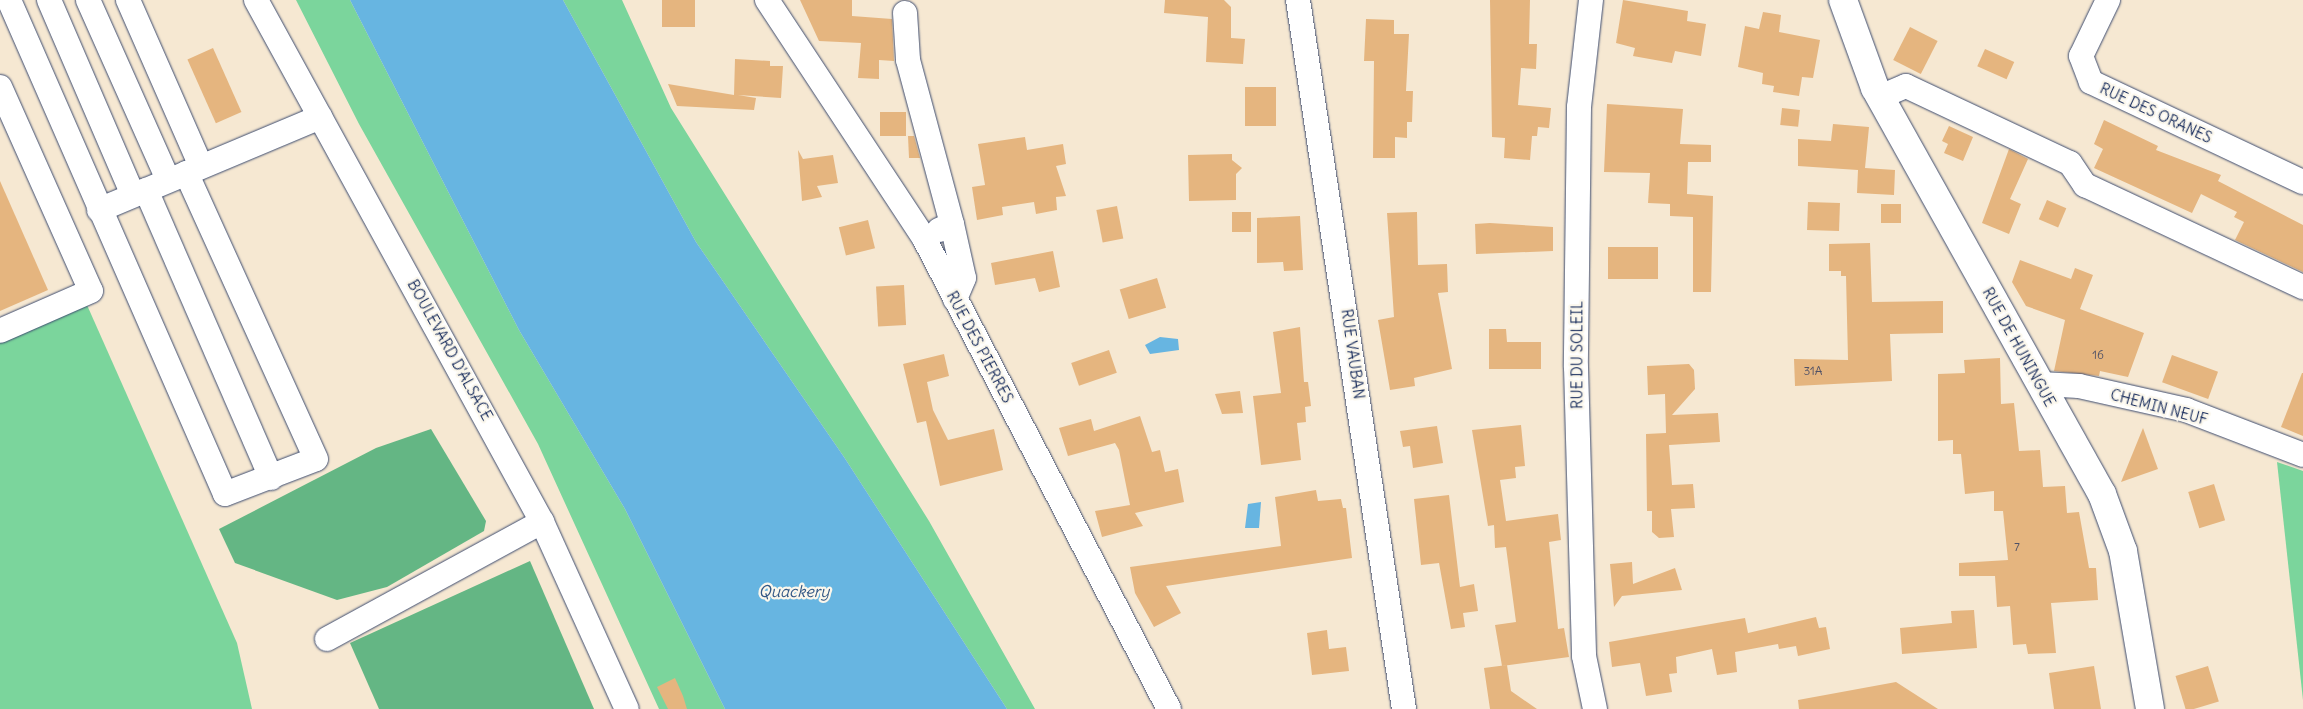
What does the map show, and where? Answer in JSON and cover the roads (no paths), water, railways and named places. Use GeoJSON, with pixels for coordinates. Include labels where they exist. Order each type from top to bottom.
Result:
{"type":"FeatureCollection","features":[{"type":"Feature","properties":{"kind":"main road","name":"RUE DE HUNINGUE"},"geometry":{"type":"LineString","coordinates":[[1843,0],[1880,97],[2102,494],[2123,551],[2150,709]]}},
{"type":"Feature","properties":{"kind":"street"},"geometry":{"type":"LineString","coordinates":[[9,0],[99,210],[225,494],[271,478],[316,458],[185,173],[88,0]]}},
{"type":"Feature","properties":{"kind":"street"},"geometry":{"type":"LineString","coordinates":[[49,0],[140,192],[271,478]]}},
{"type":"Feature","properties":{"kind":"street"},"geometry":{"type":"LineString","coordinates":[[128,0],[185,173]]}},
{"type":"Feature","properties":{"kind":"street","name":"BOULEVARD D'ALSACE"},"geometry":{"type":"LineString","coordinates":[[256,0],[542,522],[627,709]]}},
{"type":"Feature","properties":{"kind":"street","name":"RUE DES PIERRES"},"geometry":{"type":"LineString","coordinates":[[767,0],[924,238],[1169,709]]}},
{"type":"Feature","properties":{"kind":"street","name":"RUE VAUBAN"},"geometry":{"type":"LineString","coordinates":[[1298,0],[1404,709]]}},
{"type":"Feature","properties":{"kind":"street","name":"RUE DU SOLEIL"},"geometry":{"type":"LineString","coordinates":[[1591,0],[1579,107],[1576,367],[1584,656],[1595,709]]}},
{"type":"Feature","properties":{"kind":"street","name":"RUE DES ORANES"},"geometry":{"type":"LineString","coordinates":[[2108,0],[2081,56],[2091,82],[2303,182]]}},
{"type":"Feature","properties":{"kind":"street"},"geometry":{"type":"LineString","coordinates":[[905,13],[908,60],[933,144],[964,278],[955,299]]}},
{"type":"Feature","properties":{"kind":"street"},"geometry":{"type":"LineString","coordinates":[[1880,97],[1906,86],[2070,163],[2085,185],[2303,287]]}},
{"type":"Feature","properties":{"kind":"street"},"geometry":{"type":"LineString","coordinates":[[0,87],[91,291],[0,331]]}},
{"type":"Feature","properties":{"kind":"street"},"geometry":{"type":"LineString","coordinates":[[99,210],[320,117]]}},
{"type":"Feature","properties":{"kind":"street"},"geometry":{"type":"LineString","coordinates":[[924,238],[952,224]]}},
{"type":"Feature","properties":{"kind":"street","name":"CHEMIN NEUF"},"geometry":{"type":"LineString","coordinates":[[2040,384],[2079,386],[2186,410],[2303,456]]}},
{"type":"Feature","properties":{"kind":"street"},"geometry":{"type":"LineString","coordinates":[[327,639],[542,522]]}},
{"type":"Feature","properties":{"kind":"water","name":"Quackery"},"geometry":{"type":"Polygon","coordinates":[[[350,0],[563,0],[696,242],[844,457],[1007,709],[725,709],[625,509],[519,330],[350,0]]]}},
{"type":"Feature","properties":{"kind":"water"},"geometry":{"type":"Polygon","coordinates":[[[1160,337],[1178,339],[1179,350],[1150,354],[1145,345],[1160,337]]]}},
{"type":"Feature","properties":{"kind":"water"},"geometry":{"type":"Polygon","coordinates":[[[1261,502],[1259,528],[1245,528],[1248,504],[1261,502]]]}}]}
